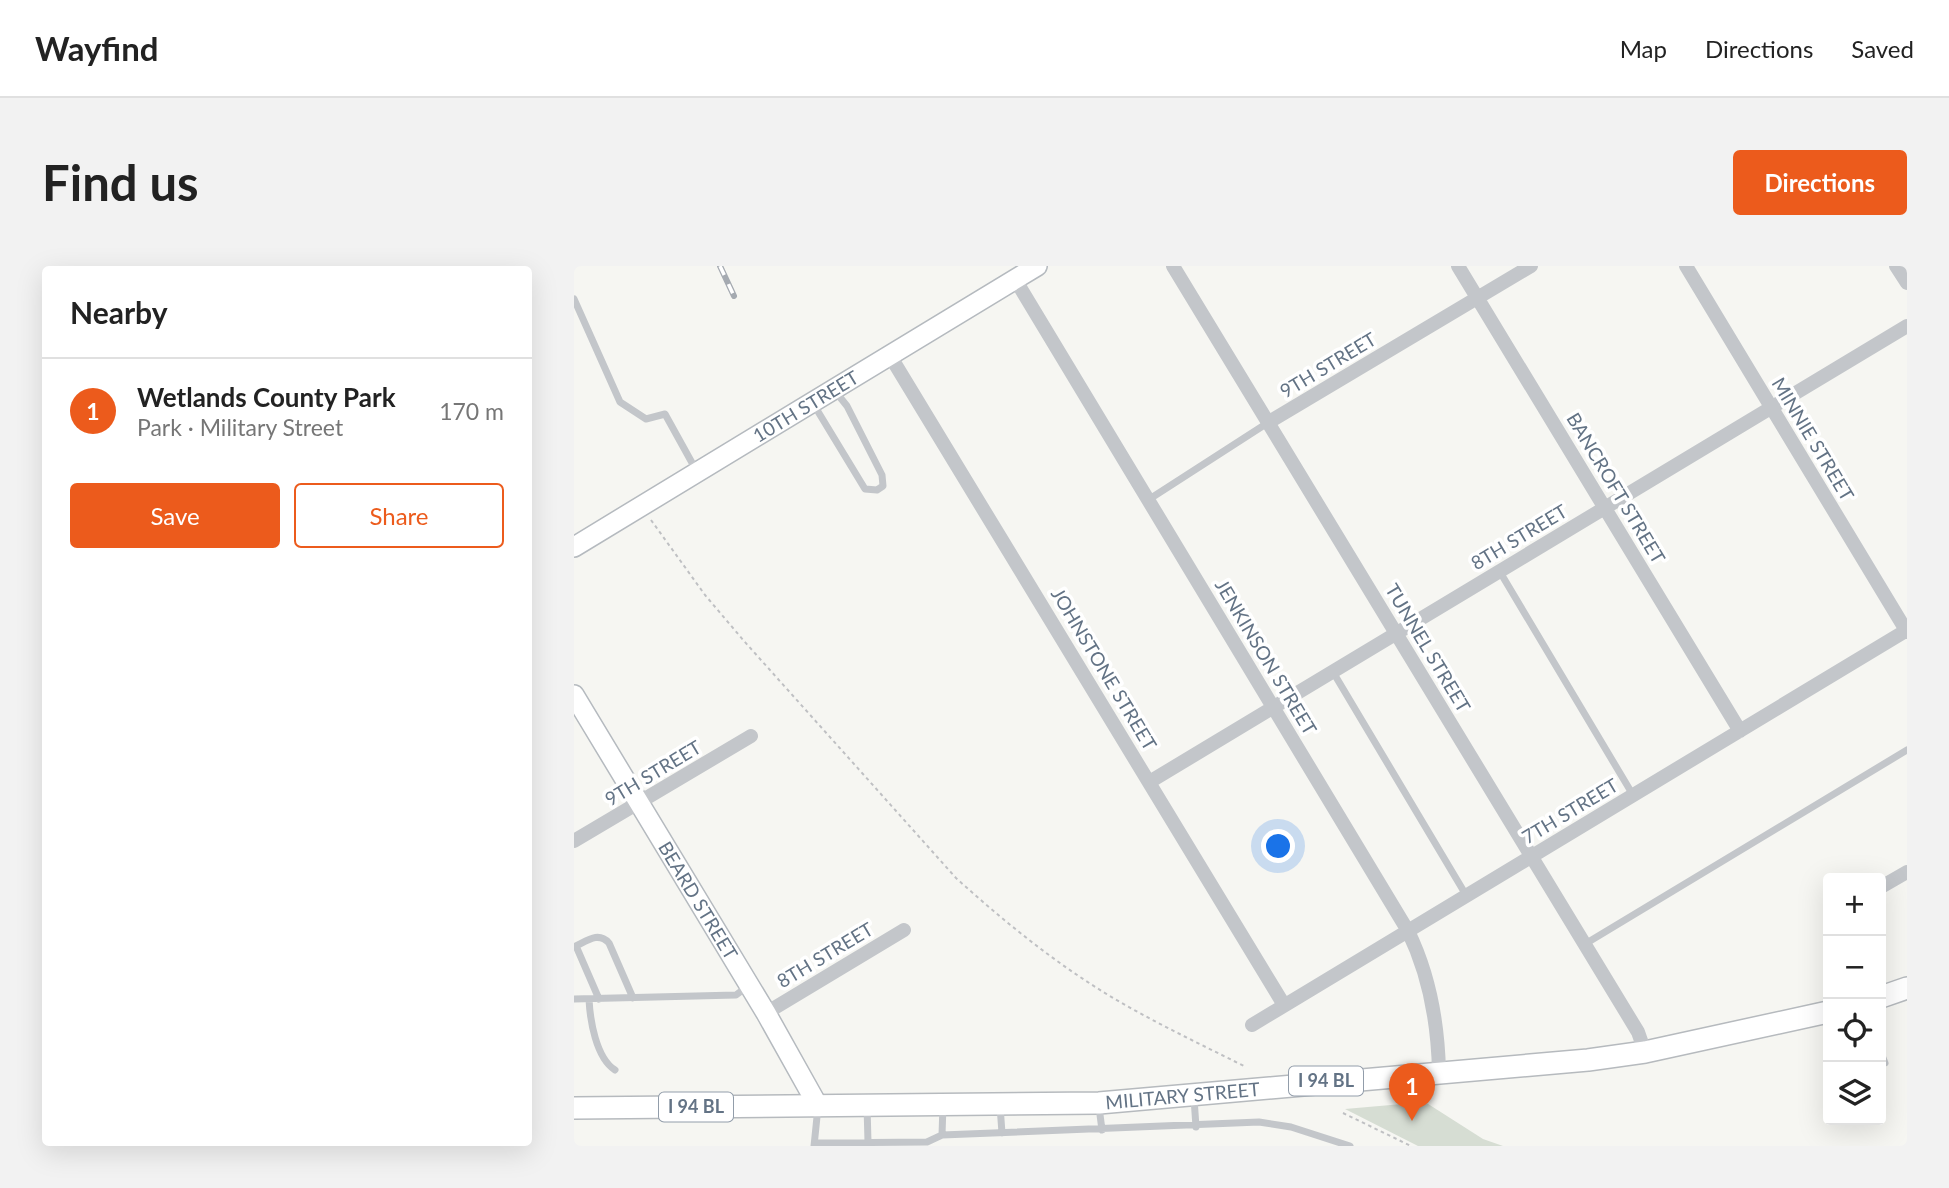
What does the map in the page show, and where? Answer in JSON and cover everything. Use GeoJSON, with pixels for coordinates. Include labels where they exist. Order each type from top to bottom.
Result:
{"type":"FeatureCollection","features":[{"type":"Feature","properties":{"kind":"main road"},"geometry":{"type":"LineString","coordinates":[[1886,995],[1907,988]]}},
{"type":"Feature","properties":{"kind":"main road","name":"MILITARY STREET"},"geometry":{"type":"LineString","coordinates":[[574,1108],[1099,1103],[1588,1060],[1645,1052],[1823,1013]]}},
{"type":"Feature","properties":{"kind":"street","name":"10TH STREET"},"geometry":{"type":"LineString","coordinates":[[574,547],[1037,266]]}},
{"type":"Feature","properties":{"kind":"street","name":"TUNNEL STREET"},"geometry":{"type":"LineString","coordinates":[[1173,266],[1585,944],[1639,1034],[1645,1052]]}},
{"type":"Feature","properties":{"kind":"street","name":"BANCROFT STREET"},"geometry":{"type":"LineString","coordinates":[[1458,266],[1740,731]]}},
{"type":"Feature","properties":{"kind":"street","name":"9TH STREET"},"geometry":{"type":"LineString","coordinates":[[1269,422],[1531,266]]}},
{"type":"Feature","properties":{"kind":"street","name":"MINNIE STREET"},"geometry":{"type":"LineString","coordinates":[[1686,266],[1907,630]]}},
{"type":"Feature","properties":{"kind":"street"},"geometry":{"type":"LineString","coordinates":[[1896,266],[1907,283]]}},
{"type":"Feature","properties":{"kind":"street","name":"JENKINSON STREET"},"geometry":{"type":"LineString","coordinates":[[1015,279],[1408,931],[1425,974],[1439,1072]]}},
{"type":"Feature","properties":{"kind":"street","name":"8TH STREET"},"geometry":{"type":"LineString","coordinates":[[1151,781],[1907,326]]}},
{"type":"Feature","properties":{"kind":"street","name":"JOHNSTONE STREET"},"geometry":{"type":"LineString","coordinates":[[889,354],[1151,781],[1284,1005]]}},
{"type":"Feature","properties":{"kind":"street","name":"7TH STREET"},"geometry":{"type":"LineString","coordinates":[[1252,1025],[1907,630]]}},
{"type":"Feature","properties":{"kind":"street","name":"BEARD STREET"},"geometry":{"type":"LineString","coordinates":[[574,695],[766,1013],[818,1106]]}},
{"type":"Feature","properties":{"kind":"street","name":"9TH STREET"},"geometry":{"type":"LineString","coordinates":[[574,841],[751,736]]}},
{"type":"Feature","properties":{"kind":"street"},"geometry":{"type":"LineString","coordinates":[[1886,884],[1907,872]]}},
{"type":"Feature","properties":{"kind":"street","name":"8TH STREET"},"geometry":{"type":"LineString","coordinates":[[766,1013],[904,930]]}},
{"type":"Feature","properties":{"kind":"lane"},"geometry":{"type":"LineString","coordinates":[[574,299],[620,402],[646,419],[665,414],[696,471]]}},
{"type":"Feature","properties":{"kind":"lane"},"geometry":{"type":"LineString","coordinates":[[811,402],[865,489],[877,490],[883,486],[883,475],[847,406],[833,388]]}},
{"type":"Feature","properties":{"kind":"lane","name":"9TH STREET"},"geometry":{"type":"LineString","coordinates":[[1147,500],[1269,422]]}},
{"type":"Feature","properties":{"kind":"lane"},"geometry":{"type":"LineString","coordinates":[[1500,572],[1633,795]]}},
{"type":"Feature","properties":{"kind":"lane"},"geometry":{"type":"LineString","coordinates":[[1333,671],[1466,896]]}},
{"type":"Feature","properties":{"kind":"lane"},"geometry":{"type":"LineString","coordinates":[[1585,944],[1907,750]]}},
{"type":"Feature","properties":{"kind":"lane"},"geometry":{"type":"LineString","coordinates":[[598,999],[575,946],[598,936],[604,937],[610,943],[633,998]]}},
{"type":"Feature","properties":{"kind":"lane"},"geometry":{"type":"LineString","coordinates":[[574,999],[736,995],[749,985]]}},
{"type":"Feature","properties":{"kind":"lane"},"geometry":{"type":"LineString","coordinates":[[589,999],[592,1028],[608,1066],[615,1070]]}},
{"type":"Feature","properties":{"kind":"lane"},"geometry":{"type":"LineString","coordinates":[[1194,1093],[1196,1127]]}},
{"type":"Feature","properties":{"kind":"lane"},"geometry":{"type":"LineString","coordinates":[[1099,1103],[1102,1130]]}},
{"type":"Feature","properties":{"kind":"lane"},"geometry":{"type":"LineString","coordinates":[[1000,1104],[1002,1133]]}},
{"type":"Feature","properties":{"kind":"lane"},"geometry":{"type":"LineString","coordinates":[[867,1105],[868,1142]]}},
{"type":"Feature","properties":{"kind":"lane"},"geometry":{"type":"LineString","coordinates":[[942,1135],[943,1105]]}},
{"type":"Feature","properties":{"kind":"lane"},"geometry":{"type":"LineString","coordinates":[[818,1106],[814,1144],[927,1142],[942,1135],[1196,1127],[1259,1122],[1291,1127],[1350,1146]]}},
{"type":"Feature","properties":{"kind":"path"},"geometry":{"type":"LineString","coordinates":[[639,506],[744,641],[956,878],[993,912],[1076,973],[1125,1005],[1245,1067]]}},
{"type":"Feature","properties":{"kind":"path"},"geometry":{"type":"LineString","coordinates":[[1343,1114],[1411,1146]]}},
{"type":"Feature","properties":{"kind":"shaded area"},"geometry":{"type":"Polygon","coordinates":[[[1425,1102],[1483,1139],[1503,1146],[1418,1146],[1345,1109],[1425,1102]]]}},
{"type":"Feature","properties":{"kind":"railway"},"geometry":{"type":"LineString","coordinates":[[720,266],[734,296]]}},
{"type":"Feature","properties":{"kind":"place","name":"Wetlands County Park"},"geometry":{"type":"Point","coordinates":[1412,1121]}}]}
